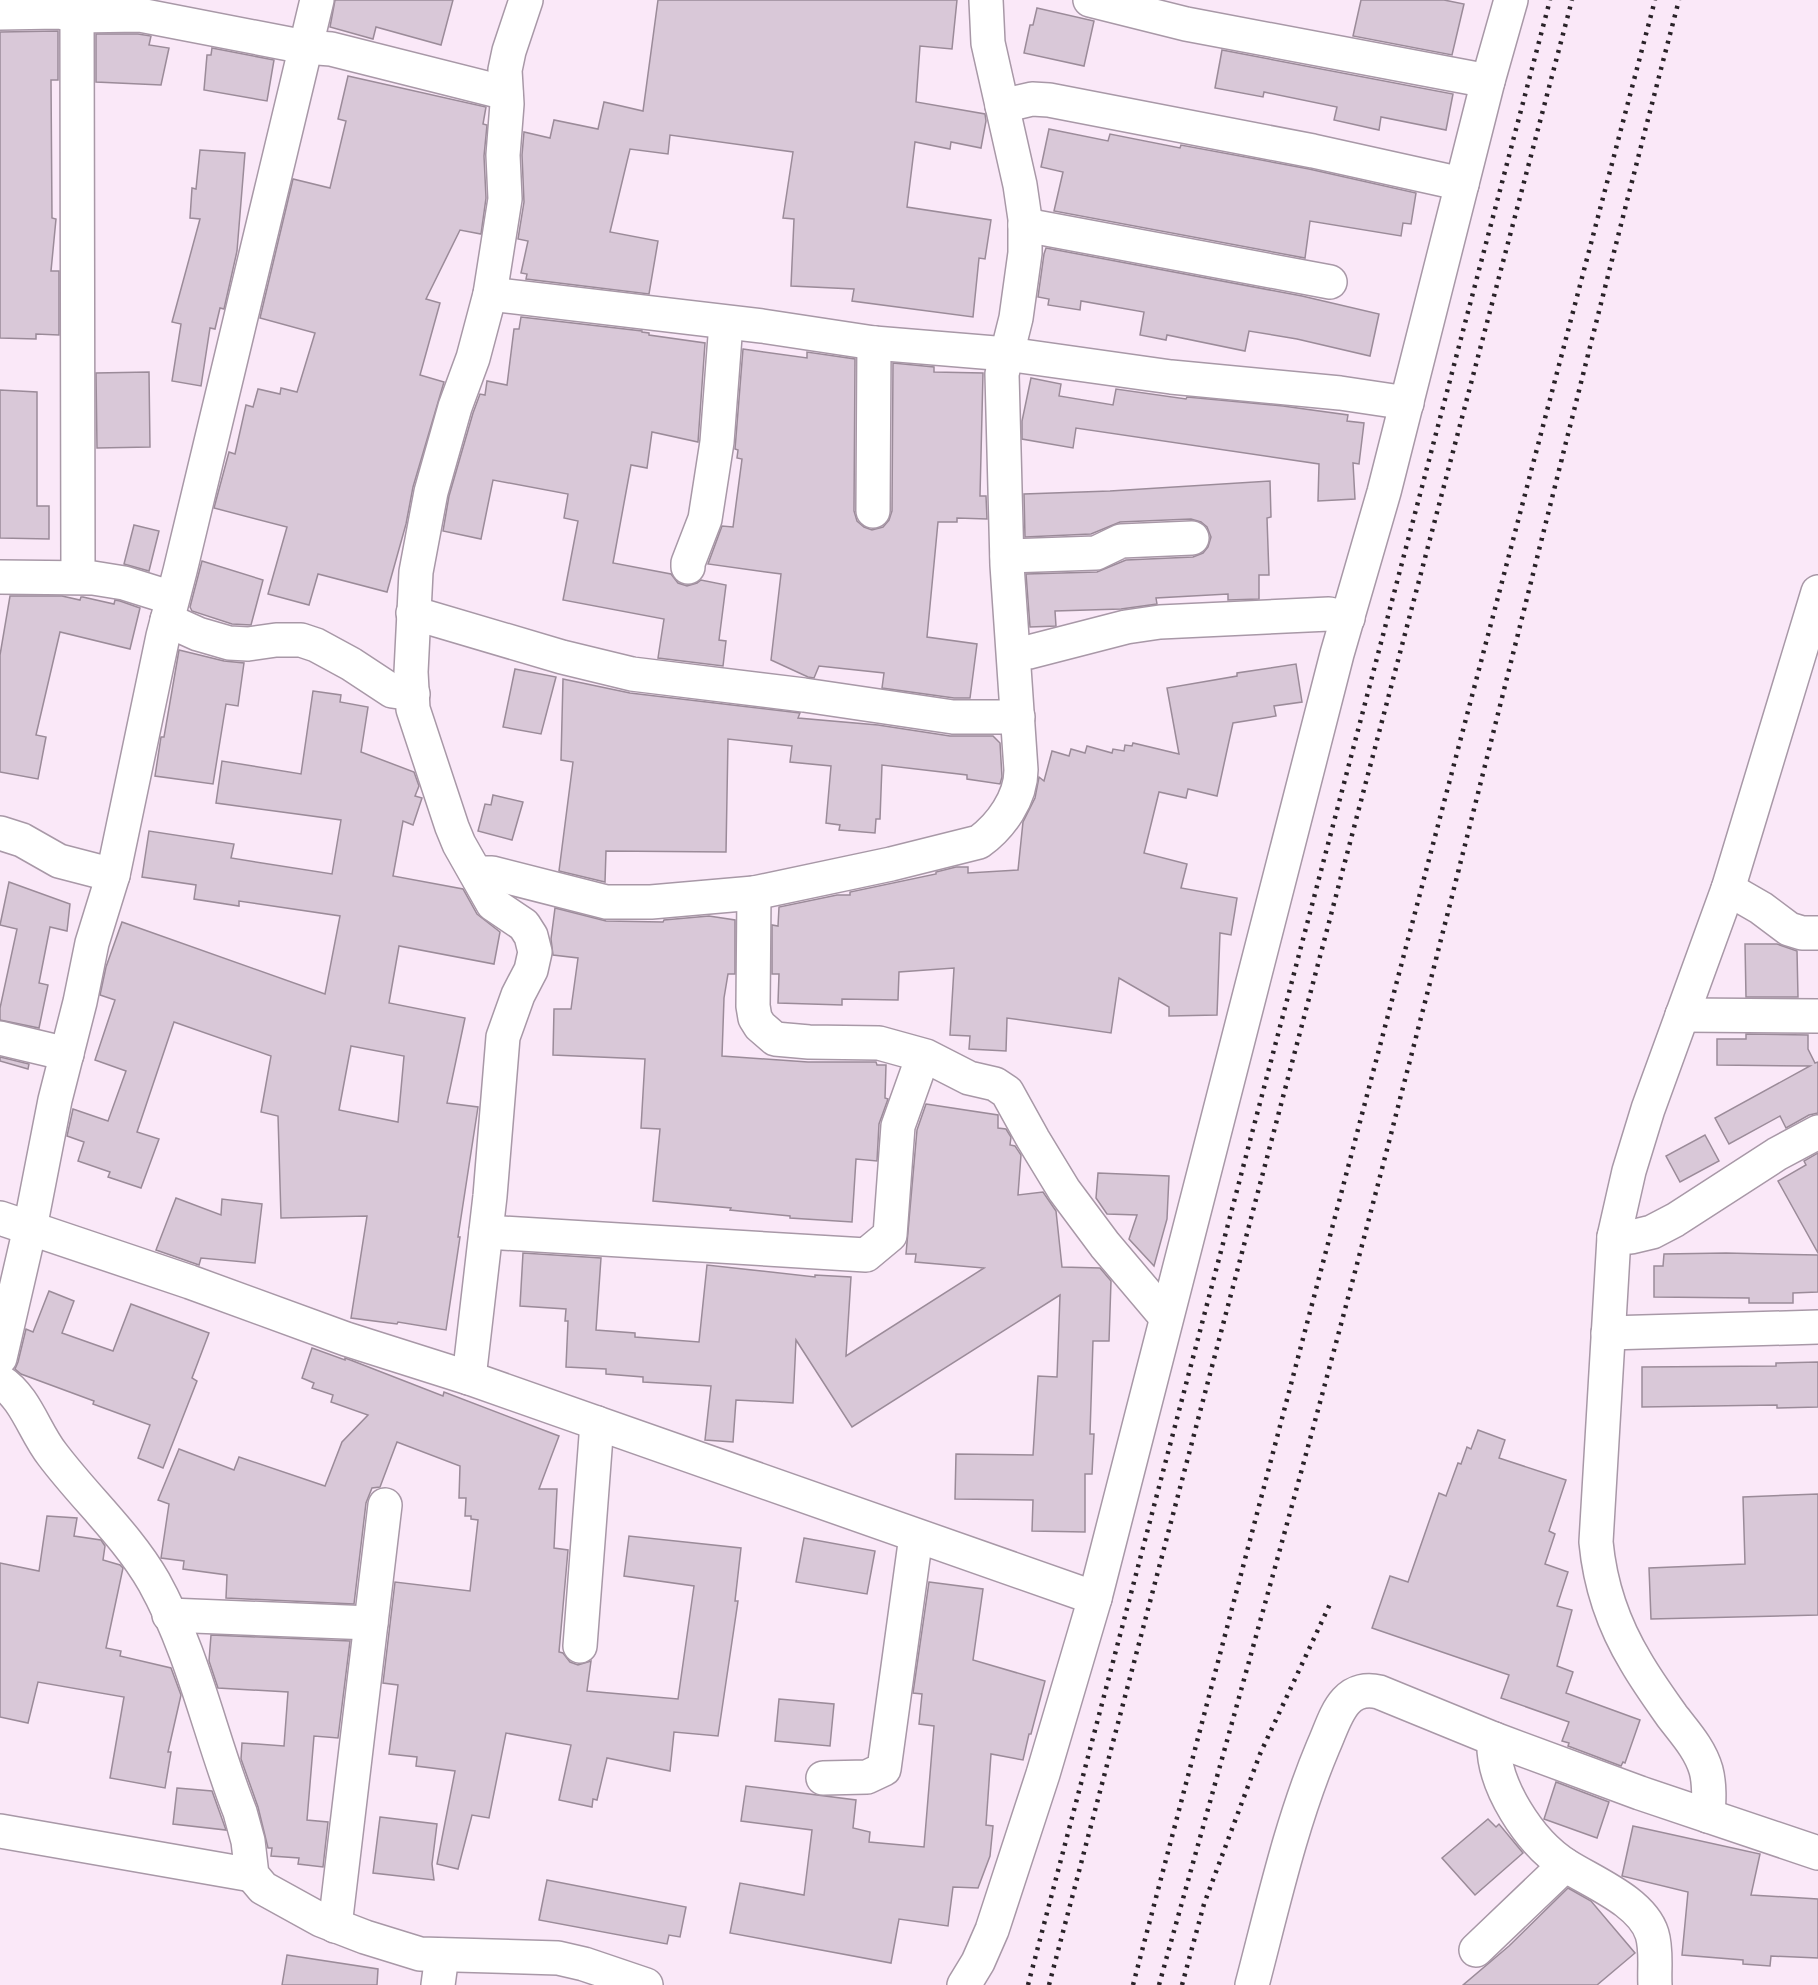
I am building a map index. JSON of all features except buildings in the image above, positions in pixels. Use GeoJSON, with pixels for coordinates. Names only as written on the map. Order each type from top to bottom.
{"type":"FeatureCollection","features":[{"type":"Feature","properties":{"kind":"street"},"geometry":{"type":"LineString","coordinates":[[0,1358],[15,1223],[46,1144],[92,943],[113,875],[169,609],[183,559],[316,0]]}},
{"type":"Feature","properties":{"kind":"street"},"geometry":{"type":"LineString","coordinates":[[469,1378],[486,1232],[503,1036],[518,995],[531,970],[535,951],[531,936],[524,926],[494,904],[456,836],[413,709],[412,613],[416,572],[431,492],[455,407],[473,358],[490,294],[505,199],[502,155],[506,93],[505,70],[526,0]]}},
{"type":"Feature","properties":{"kind":"street"},"geometry":{"type":"LineString","coordinates":[[477,873],[492,873],[606,902],[651,902],[754,893],[891,864],[978,842],[1002,821],[1022,783],[1007,556],[1002,374],[1013,338],[1025,253],[1025,225],[1020,185],[988,43],[986,0]]}},
{"type":"Feature","properties":{"kind":"street"},"geometry":{"type":"LineString","coordinates":[[1090,0],[1186,24],[1488,81]]}},
{"type":"Feature","properties":{"kind":"street"},"geometry":{"type":"LineString","coordinates":[[964,1985],[978,1962],[992,1930],[1043,1774],[1095,1598],[1166,1317],[1511,0]]}},
{"type":"Feature","properties":{"kind":"street"},"geometry":{"type":"LineString","coordinates":[[0,13],[42,6],[77,16],[140,15],[305,47],[331,49],[506,93]]}},
{"type":"Feature","properties":{"kind":"street"},"geometry":{"type":"LineString","coordinates":[[77,16],[78,578]]}},
{"type":"Feature","properties":{"kind":"street"},"geometry":{"type":"LineString","coordinates":[[1002,106],[1032,99],[1049,100],[1314,151],[1462,184]]}},
{"type":"Feature","properties":{"kind":"street"},"geometry":{"type":"LineString","coordinates":[[1025,225],[1330,282]]}},
{"type":"Feature","properties":{"kind":"street"},"geometry":{"type":"LineString","coordinates":[[490,294],[874,343],[1007,354],[1171,377],[1340,393],[1407,404]]}},
{"type":"Feature","properties":{"kind":"street"},"geometry":{"type":"LineString","coordinates":[[688,567],[705,519],[717,442],[726,323]]}},
{"type":"Feature","properties":{"kind":"street"},"geometry":{"type":"LineString","coordinates":[[873,511],[874,343]]}},
{"type":"Feature","properties":{"kind":"street"},"geometry":{"type":"LineString","coordinates":[[1007,556],[1096,553],[1121,541],[1192,538]]}},
{"type":"Feature","properties":{"kind":"street"},"geometry":{"type":"LineString","coordinates":[[0,577],[78,578],[124,583],[169,609],[198,634],[229,643],[301,640],[351,664],[392,691],[412,694]]}},
{"type":"Feature","properties":{"kind":"street"},"geometry":{"type":"LineString","coordinates":[[1708,1816],[1710,1796],[1706,1770],[1694,1744],[1636,1663],[1616,1623],[1599,1572],[1596,1542],[1614,1237],[1629,1171],[1648,1108],[1728,889],[1816,607]]}},
{"type":"Feature","properties":{"kind":"street"},"geometry":{"type":"LineString","coordinates":[[412,613],[562,657],[632,674],[804,695],[953,717],[1018,717]]}},
{"type":"Feature","properties":{"kind":"street"},"geometry":{"type":"LineString","coordinates":[[1014,654],[1126,627],[1160,622],[1329,614],[1348,618]]}},
{"type":"Feature","properties":{"kind":"street"},"geometry":{"type":"LineString","coordinates":[[0,833],[21,840],[59,861],[113,875]]}},
{"type":"Feature","properties":{"kind":"street"},"geometry":{"type":"LineString","coordinates":[[1728,889],[1761,908],[1789,929],[1802,933],[1818,933]]}},
{"type":"Feature","properties":{"kind":"street"},"geometry":{"type":"LineString","coordinates":[[754,893],[753,1006],[755,1018],[760,1026],[775,1039],[879,1043],[923,1056],[969,1078],[995,1084],[1007,1092],[1064,1190],[1105,1245],[1166,1317]]}},
{"type":"Feature","properties":{"kind":"street"},"geometry":{"type":"LineString","coordinates":[[1682,1015],[1818,1016]]}},
{"type":"Feature","properties":{"kind":"street"},"geometry":{"type":"LineString","coordinates":[[0,1038],[67,1054]]}},
{"type":"Feature","properties":{"kind":"street"},"geometry":{"type":"LineString","coordinates":[[486,1232],[866,1255],[890,1236],[898,1125],[923,1056]]}},
{"type":"Feature","properties":{"kind":"street"},"geometry":{"type":"LineString","coordinates":[[1614,1237],[1631,1237],[1652,1232],[1675,1220],[1777,1154],[1818,1132]]}},
{"type":"Feature","properties":{"kind":"street"},"geometry":{"type":"LineString","coordinates":[[15,1223],[190,1282],[346,1339],[597,1422],[1095,1598]]}},
{"type":"Feature","properties":{"kind":"street"},"geometry":{"type":"LineString","coordinates":[[1608,1333],[1818,1326]]}},
{"type":"Feature","properties":{"kind":"street"},"geometry":{"type":"LineString","coordinates":[[0,1381],[11,1388],[49,1451],[76,1486],[140,1559],[155,1585],[180,1635],[240,1812],[248,1841],[252,1875],[263,1888],[321,1920],[411,1952],[440,1970],[558,1958],[584,1964],[646,1985]]}},
{"type":"Feature","properties":{"kind":"street"},"geometry":{"type":"LineString","coordinates":[[580,1646],[597,1422]]}},
{"type":"Feature","properties":{"kind":"street"},"geometry":{"type":"LineString","coordinates":[[335,1926],[385,1505]]}},
{"type":"Feature","properties":{"kind":"street"},"geometry":{"type":"LineString","coordinates":[[823,1778],[867,1777],[884,1769],[916,1536]]}},
{"type":"Feature","properties":{"kind":"street"},"geometry":{"type":"LineString","coordinates":[[169,1615],[371,1623]]}},
{"type":"Feature","properties":{"kind":"street"},"geometry":{"type":"LineString","coordinates":[[1252,1985],[1295,1824],[1318,1758],[1337,1714],[1346,1701],[1367,1689],[1494,1739],[1818,1853]]}},
{"type":"Feature","properties":{"kind":"street"},"geometry":{"type":"LineString","coordinates":[[1494,1739],[1493,1752],[1504,1791],[1518,1814],[1540,1841],[1565,1865],[1615,1893],[1633,1907],[1645,1922],[1652,1934],[1655,1985]]}},
{"type":"Feature","properties":{"kind":"street"},"geometry":{"type":"LineString","coordinates":[[0,1831],[252,1875]]}},
{"type":"Feature","properties":{"kind":"street"},"geometry":{"type":"LineString","coordinates":[[1476,1950],[1565,1865]]}},
{"type":"Feature","properties":{"kind":"railway"},"geometry":{"type":"LineString","coordinates":[[1028,1985],[1550,0]]}},
{"type":"Feature","properties":{"kind":"railway"},"geometry":{"type":"LineString","coordinates":[[1049,1985],[1572,0]]}},
{"type":"Feature","properties":{"kind":"railway"},"geometry":{"type":"LineString","coordinates":[[1133,1985],[1655,0]]}},
{"type":"Feature","properties":{"kind":"railway"},"geometry":{"type":"LineString","coordinates":[[1159,1985],[1342,1321],[1679,0]]}},
{"type":"Feature","properties":{"kind":"railway"},"geometry":{"type":"LineString","coordinates":[[1182,1985],[1204,1904],[1260,1754],[1330,1604]]}}]}
